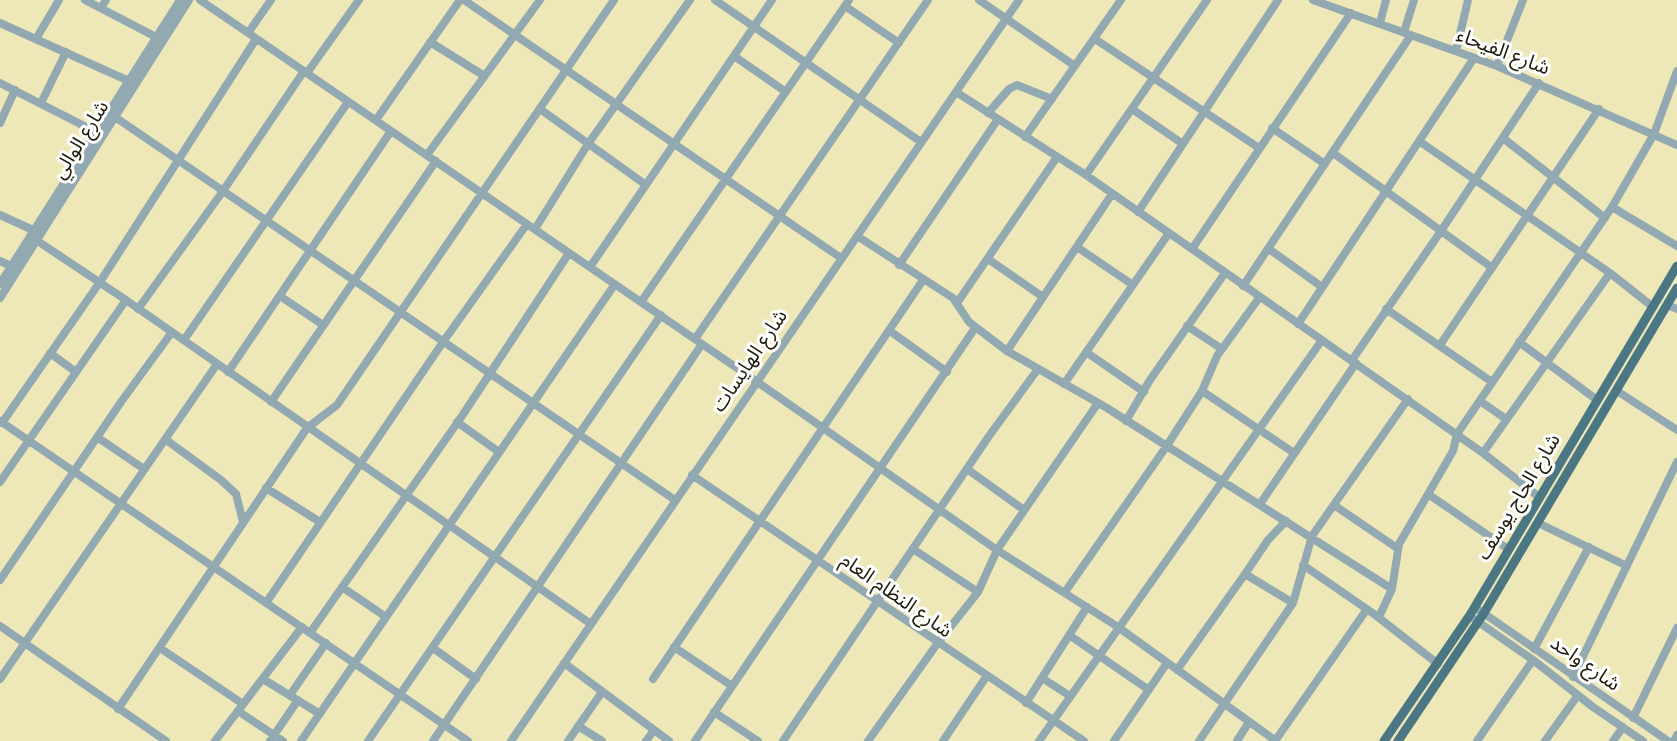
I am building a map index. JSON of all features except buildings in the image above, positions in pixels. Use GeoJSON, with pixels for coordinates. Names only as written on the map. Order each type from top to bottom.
{"type":"FeatureCollection","features":[{"type":"Feature","properties":{"kind":"main road","name":"شارع الحاج يوسف"},"geometry":{"type":"LineString","coordinates":[[1384,741],[1438,664],[1472,610],[1677,266]]}},
{"type":"Feature","properties":{"kind":"main road","name":"شارع الحاج يوسف"},"geometry":{"type":"LineString","coordinates":[[1404,739],[1484,613],[1677,288]]}},
{"type":"Feature","properties":{"kind":"street"},"geometry":{"type":"LineString","coordinates":[[36,39],[60,0]]}},
{"type":"Feature","properties":{"kind":"street"},"geometry":{"type":"LineString","coordinates":[[85,0],[156,37]]}},
{"type":"Feature","properties":{"kind":"street"},"geometry":{"type":"LineString","coordinates":[[101,8],[106,0]]}},
{"type":"Feature","properties":{"kind":"street","name":"شارع الوالي"},"geometry":{"type":"LineString","coordinates":[[0,298],[33,235],[180,0]]}},
{"type":"Feature","properties":{"kind":"street","name":"شارع الوالي"},"geometry":{"type":"LineString","coordinates":[[0,284],[115,117],[189,0]]}},
{"type":"Feature","properties":{"kind":"street"},"geometry":{"type":"LineString","coordinates":[[200,0],[824,427],[996,550],[1118,627],[1276,741],[1367,609]]}},
{"type":"Feature","properties":{"kind":"street"},"geometry":{"type":"LineString","coordinates":[[248,33],[271,0]]}},
{"type":"Feature","properties":{"kind":"street"},"geometry":{"type":"LineString","coordinates":[[138,309],[305,72],[359,0]]}},
{"type":"Feature","properties":{"kind":"street"},"geometry":{"type":"LineString","coordinates":[[376,120],[460,0]]}},
{"type":"Feature","properties":{"kind":"street"},"geometry":{"type":"LineString","coordinates":[[464,0],[841,258]]}},
{"type":"Feature","properties":{"kind":"street"},"geometry":{"type":"LineString","coordinates":[[427,155],[483,75],[516,35],[540,0]]}},
{"type":"Feature","properties":{"kind":"street"},"geometry":{"type":"LineString","coordinates":[[118,709],[307,428],[337,405],[614,0]]}},
{"type":"Feature","properties":{"kind":"street"},"geometry":{"type":"LineString","coordinates":[[535,229],[588,144],[690,0]]}},
{"type":"Feature","properties":{"kind":"street"},"geometry":{"type":"LineString","coordinates":[[715,0],[921,142]]}},
{"type":"Feature","properties":{"kind":"street"},"geometry":{"type":"LineString","coordinates":[[590,267],[772,0]]}},
{"type":"Feature","properties":{"kind":"street"},"geometry":{"type":"LineString","coordinates":[[433,741],[622,463],[780,216],[928,0]]}},
{"type":"Feature","properties":{"kind":"street"},"geometry":{"type":"LineString","coordinates":[[979,0],[1075,66]]}},
{"type":"Feature","properties":{"kind":"street","name":"شارع الهايسات"},"geometry":{"type":"LineString","coordinates":[[511,741],[1019,0]]}},
{"type":"Feature","properties":{"kind":"street"},"geometry":{"type":"LineString","coordinates":[[1025,137],[1121,0]]}},
{"type":"Feature","properties":{"kind":"street"},"geometry":{"type":"LineString","coordinates":[[1086,175],[1206,0]]}},
{"type":"Feature","properties":{"kind":"street"},"geometry":{"type":"LineString","coordinates":[[1138,212],[1278,0]]}},
{"type":"Feature","properties":{"kind":"street","name":"شارع الفيحاء"},"geometry":{"type":"LineString","coordinates":[[1313,0],[1332,3],[1351,13],[1497,66],[1677,145]]}},
{"type":"Feature","properties":{"kind":"street"},"geometry":{"type":"LineString","coordinates":[[1380,23],[1386,0]]}},
{"type":"Feature","properties":{"kind":"street"},"geometry":{"type":"LineString","coordinates":[[1243,286],[1333,153],[1408,33],[1414,0]]}},
{"type":"Feature","properties":{"kind":"street"},"geometry":{"type":"LineString","coordinates":[[1456,51],[1468,0]]}},
{"type":"Feature","properties":{"kind":"street"},"geometry":{"type":"LineString","coordinates":[[1497,66],[1523,0]]}},
{"type":"Feature","properties":{"kind":"street"},"geometry":{"type":"LineString","coordinates":[[641,302],[847,3],[898,44]]}},
{"type":"Feature","properties":{"kind":"street"},"geometry":{"type":"LineString","coordinates":[[1192,249],[1351,13]]}},
{"type":"Feature","properties":{"kind":"street"},"geometry":{"type":"LineString","coordinates":[[0,22],[129,81]]}},
{"type":"Feature","properties":{"kind":"street"},"geometry":{"type":"LineString","coordinates":[[256,39],[100,282],[1,422],[468,741]]}},
{"type":"Feature","properties":{"kind":"street"},"geometry":{"type":"LineString","coordinates":[[1095,39],[1259,148]]}},
{"type":"Feature","properties":{"kind":"street"},"geometry":{"type":"LineString","coordinates":[[430,42],[483,75]]}},
{"type":"Feature","properties":{"kind":"street"},"geometry":{"type":"LineString","coordinates":[[41,103],[66,52]]}},
{"type":"Feature","properties":{"kind":"street"},"geometry":{"type":"LineString","coordinates":[[734,56],[786,92]]}},
{"type":"Feature","properties":{"kind":"street"},"geometry":{"type":"LineString","coordinates":[[1298,324],[1474,58]]}},
{"type":"Feature","properties":{"kind":"street"},"geometry":{"type":"LineString","coordinates":[[1379,617],[1392,589],[1397,548],[1453,451],[1457,434],[1612,207],[1654,134],[1677,71]]}},
{"type":"Feature","properties":{"kind":"street"},"geometry":{"type":"LineString","coordinates":[[0,83],[96,132]]}},
{"type":"Feature","properties":{"kind":"street"},"geometry":{"type":"LineString","coordinates":[[1260,504],[1386,309],[1442,231],[1539,84]]}},
{"type":"Feature","properties":{"kind":"street"},"geometry":{"type":"LineString","coordinates":[[988,113],[1009,89],[1017,85],[1052,99]]}},
{"type":"Feature","properties":{"kind":"street"},"geometry":{"type":"LineString","coordinates":[[0,123],[15,90]]}},
{"type":"Feature","properties":{"kind":"street"},"geometry":{"type":"LineString","coordinates":[[956,92],[1086,175],[1259,298],[1354,361],[1483,453],[1539,497]]}},
{"type":"Feature","properties":{"kind":"street"},"geometry":{"type":"LineString","coordinates":[[184,340],[348,102]]}},
{"type":"Feature","properties":{"kind":"street"},"geometry":{"type":"LineString","coordinates":[[540,108],[646,185]]}},
{"type":"Feature","properties":{"kind":"street"},"geometry":{"type":"LineString","coordinates":[[1132,109],[1183,144]]}},
{"type":"Feature","properties":{"kind":"street"},"geometry":{"type":"LineString","coordinates":[[1440,345],[1599,109]]}},
{"type":"Feature","properties":{"kind":"street"},"geometry":{"type":"LineString","coordinates":[[115,117],[675,500]]}},
{"type":"Feature","properties":{"kind":"street"},"geometry":{"type":"LineString","coordinates":[[899,265],[998,119]]}},
{"type":"Feature","properties":{"kind":"street"},"geometry":{"type":"LineString","coordinates":[[1272,128],[1325,164]]}},
{"type":"Feature","properties":{"kind":"street"},"geometry":{"type":"LineString","coordinates":[[228,372],[391,131]]}},
{"type":"Feature","properties":{"kind":"street"},"geometry":{"type":"LineString","coordinates":[[1503,138],[1605,218]]}},
{"type":"Feature","properties":{"kind":"street"},"geometry":{"type":"LineString","coordinates":[[1419,141],[1611,273],[1653,307]]}},
{"type":"Feature","properties":{"kind":"street"},"geometry":{"type":"LineString","coordinates":[[1333,153],[1491,267]]}},
{"type":"Feature","properties":{"kind":"street"},"geometry":{"type":"LineString","coordinates":[[957,303],[1057,157]]}},
{"type":"Feature","properties":{"kind":"street"},"geometry":{"type":"LineString","coordinates":[[271,402],[436,161]]}},
{"type":"Feature","properties":{"kind":"street"},"geometry":{"type":"LineString","coordinates":[[1007,351],[1112,194]]}},
{"type":"Feature","properties":{"kind":"street"},"geometry":{"type":"LineString","coordinates":[[1612,207],[1677,246]]}},
{"type":"Feature","properties":{"kind":"street"},"geometry":{"type":"LineString","coordinates":[[0,215],[33,235],[591,624]]}},
{"type":"Feature","properties":{"kind":"street"},"geometry":{"type":"LineString","coordinates":[[266,603],[443,342],[527,224]]}},
{"type":"Feature","properties":{"kind":"street"},"geometry":{"type":"LineString","coordinates":[[1064,384],[1169,233]]}},
{"type":"Feature","properties":{"kind":"street"},"geometry":{"type":"LineString","coordinates":[[856,236],[957,303],[975,328],[1007,351],[1098,403],[1312,536],[1392,589]]}},
{"type":"Feature","properties":{"kind":"street"},"geometry":{"type":"LineString","coordinates":[[1077,247],[1133,285]]}},
{"type":"Feature","properties":{"kind":"street"},"geometry":{"type":"LineString","coordinates":[[1269,249],[1322,287]]}},
{"type":"Feature","properties":{"kind":"street"},"geometry":{"type":"LineString","coordinates":[[310,633],[457,422],[569,253]]}},
{"type":"Feature","properties":{"kind":"street"},"geometry":{"type":"LineString","coordinates":[[988,260],[1043,297]]}},
{"type":"Feature","properties":{"kind":"street"},"geometry":{"type":"LineString","coordinates":[[0,261],[11,266]]}},
{"type":"Feature","properties":{"kind":"street"},"geometry":{"type":"LineString","coordinates":[[1126,421],[1187,326],[1225,273]]}},
{"type":"Feature","properties":{"kind":"street"},"geometry":{"type":"LineString","coordinates":[[1483,453],[1611,273]]}},
{"type":"Feature","properties":{"kind":"street"},"geometry":{"type":"LineString","coordinates":[[653,679],[758,521],[924,280]]}},
{"type":"Feature","properties":{"kind":"street"},"geometry":{"type":"LineString","coordinates":[[301,741],[615,284]]}},
{"type":"Feature","properties":{"kind":"street"},"geometry":{"type":"LineString","coordinates":[[280,296],[323,325]]}},
{"type":"Feature","properties":{"kind":"street"},"geometry":{"type":"LineString","coordinates":[[1065,592],[1166,447],[1202,391],[1222,350],[1259,298]]}},
{"type":"Feature","properties":{"kind":"street"},"geometry":{"type":"LineString","coordinates":[[0,482],[126,300]]}},
{"type":"Feature","properties":{"kind":"street"},"geometry":{"type":"LineString","coordinates":[[1667,305],[1677,309]]}},
{"type":"Feature","properties":{"kind":"street"},"geometry":{"type":"LineString","coordinates":[[1386,309],[1492,382]]}},
{"type":"Feature","properties":{"kind":"street"},"geometry":{"type":"LineString","coordinates":[[368,741],[661,315]]}},
{"type":"Feature","properties":{"kind":"street"},"geometry":{"type":"LineString","coordinates":[[1187,326],[1222,350]]}},
{"type":"Feature","properties":{"kind":"street"},"geometry":{"type":"LineString","coordinates":[[695,741],[975,328]]}},
{"type":"Feature","properties":{"kind":"street"},"geometry":{"type":"LineString","coordinates":[[890,331],[946,372]]}},
{"type":"Feature","properties":{"kind":"street"},"geometry":{"type":"LineString","coordinates":[[0,580],[172,332]]}},
{"type":"Feature","properties":{"kind":"street"},"geometry":{"type":"LineString","coordinates":[[1039,741],[1322,340]]}},
{"type":"Feature","properties":{"kind":"street"},"geometry":{"type":"LineString","coordinates":[[1520,342],[1597,400]]}},
{"type":"Feature","properties":{"kind":"street"},"geometry":{"type":"LineString","coordinates":[[1086,352],[1144,392]]}},
{"type":"Feature","properties":{"kind":"street"},"geometry":{"type":"LineString","coordinates":[[50,353],[76,372]]}},
{"type":"Feature","properties":{"kind":"street"},"geometry":{"type":"LineString","coordinates":[[0,679],[217,364]]}},
{"type":"Feature","properties":{"kind":"street"},"geometry":{"type":"LineString","coordinates":[[783,741],[967,469],[1038,369]]}},
{"type":"Feature","properties":{"kind":"street"},"geometry":{"type":"LineString","coordinates":[[1202,391],[1294,453]]}},
{"type":"Feature","properties":{"kind":"street"},"geometry":{"type":"LineString","coordinates":[[1617,391],[1677,430]]}},
{"type":"Feature","properties":{"kind":"street"},"geometry":{"type":"LineString","coordinates":[[1200,741],[1293,603],[1312,536],[1408,399]]}},
{"type":"Feature","properties":{"kind":"street"},"geometry":{"type":"LineString","coordinates":[[1480,401],[1506,419]]}},
{"type":"Feature","properties":{"kind":"street"},"geometry":{"type":"LineString","coordinates":[[868,741],[937,644],[978,592],[996,550],[1098,403]]}},
{"type":"Feature","properties":{"kind":"street"},"geometry":{"type":"LineString","coordinates":[[457,422],[500,452]]}},
{"type":"Feature","properties":{"kind":"street"},"geometry":{"type":"LineString","coordinates":[[97,437],[144,469]]}},
{"type":"Feature","properties":{"kind":"street"},"geometry":{"type":"LineString","coordinates":[[165,440],[221,480],[236,494],[243,522]]}},
{"type":"Feature","properties":{"kind":"street"},"geometry":{"type":"LineString","coordinates":[[1573,677],[1677,462]]}},
{"type":"Feature","properties":{"kind":"street"},"geometry":{"type":"LineString","coordinates":[[967,469],[1024,510]]}},
{"type":"Feature","properties":{"kind":"street","name":"شارع النظام العام"},"geometry":{"type":"LineString","coordinates":[[692,475],[937,644],[1083,741]]}},
{"type":"Feature","properties":{"kind":"street"},"geometry":{"type":"LineString","coordinates":[[266,488],[320,522]]}},
{"type":"Feature","properties":{"kind":"street"},"geometry":{"type":"LineString","coordinates":[[1428,494],[1508,549]]}},
{"type":"Feature","properties":{"kind":"street"},"geometry":{"type":"LineString","coordinates":[[1334,506],[1397,548]]}},
{"type":"Feature","properties":{"kind":"street"},"geometry":{"type":"LineString","coordinates":[[1177,669],[1268,540],[1286,521]]}},
{"type":"Feature","properties":{"kind":"street"},"geometry":{"type":"LineString","coordinates":[[1538,523],[1627,566]]}},
{"type":"Feature","properties":{"kind":"street"},"geometry":{"type":"LineString","coordinates":[[1534,649],[1589,547]]}},
{"type":"Feature","properties":{"kind":"street"},"geometry":{"type":"LineString","coordinates":[[913,549],[978,592]]}},
{"type":"Feature","properties":{"kind":"street"},"geometry":{"type":"LineString","coordinates":[[1303,565],[1379,617],[1438,664]]}},
{"type":"Feature","properties":{"kind":"street"},"geometry":{"type":"LineString","coordinates":[[1245,574],[1293,603]]}},
{"type":"Feature","properties":{"kind":"street"},"geometry":{"type":"LineString","coordinates":[[342,587],[386,617]]}},
{"type":"Feature","properties":{"kind":"street"},"geometry":{"type":"LineString","coordinates":[[1026,703],[1087,607]]}},
{"type":"Feature","properties":{"kind":"street","name":"شارع واحد"},"geometry":{"type":"LineString","coordinates":[[1472,610],[1484,613],[1668,741]]}},
{"type":"Feature","properties":{"kind":"street","name":"شارع واحد"},"geometry":{"type":"LineString","coordinates":[[1472,610],[1478,622],[1643,741]]}},
{"type":"Feature","properties":{"kind":"street"},"geometry":{"type":"LineString","coordinates":[[0,626],[165,741]]}},
{"type":"Feature","properties":{"kind":"street"},"geometry":{"type":"LineString","coordinates":[[215,741],[302,627]]}},
{"type":"Feature","properties":{"kind":"street"},"geometry":{"type":"LineString","coordinates":[[1633,718],[1674,643],[1677,628]]}},
{"type":"Feature","properties":{"kind":"street"},"geometry":{"type":"LineString","coordinates":[[1069,635],[1149,690]]}},
{"type":"Feature","properties":{"kind":"street"},"geometry":{"type":"LineString","coordinates":[[290,695],[326,643]]}},
{"type":"Feature","properties":{"kind":"street"},"geometry":{"type":"LineString","coordinates":[[675,647],[732,686]]}},
{"type":"Feature","properties":{"kind":"street"},"geometry":{"type":"LineString","coordinates":[[160,648],[241,708],[272,738],[283,741]]}},
{"type":"Feature","properties":{"kind":"street"},"geometry":{"type":"LineString","coordinates":[[433,648],[476,679]]}},
{"type":"Feature","properties":{"kind":"street"},"geometry":{"type":"LineString","coordinates":[[1477,741],[1533,660]]}},
{"type":"Feature","properties":{"kind":"street"},"geometry":{"type":"LineString","coordinates":[[564,663],[669,741]]}},
{"type":"Feature","properties":{"kind":"street"},"geometry":{"type":"LineString","coordinates":[[1114,741],[1167,663]]}},
{"type":"Feature","properties":{"kind":"street"},"geometry":{"type":"LineString","coordinates":[[943,741],[987,677]]}},
{"type":"Feature","properties":{"kind":"street"},"geometry":{"type":"LineString","coordinates":[[1042,678],[1070,696]]}},
{"type":"Feature","properties":{"kind":"street"},"geometry":{"type":"LineString","coordinates":[[263,679],[320,714]]}},
{"type":"Feature","properties":{"kind":"street"},"geometry":{"type":"LineString","coordinates":[[568,741],[602,692]]}},
{"type":"Feature","properties":{"kind":"street"},"geometry":{"type":"LineString","coordinates":[[1545,741],[1578,695]]}},
{"type":"Feature","properties":{"kind":"street"},"geometry":{"type":"LineString","coordinates":[[272,738],[298,700]]}},
{"type":"Feature","properties":{"kind":"street"},"geometry":{"type":"LineString","coordinates":[[714,712],[758,741]]}},
{"type":"Feature","properties":{"kind":"street"},"geometry":{"type":"LineString","coordinates":[[1237,741],[1250,722]]}},
{"type":"Feature","properties":{"kind":"street"},"geometry":{"type":"LineString","coordinates":[[578,726],[602,741]]}},
{"type":"Feature","properties":{"kind":"street"},"geometry":{"type":"LineString","coordinates":[[1613,741],[1623,727]]}},
{"type":"Feature","properties":{"kind":"street"},"geometry":{"type":"LineString","coordinates":[[646,741],[654,730]]}},
{"type":"Feature","properties":{"kind":"street"},"geometry":{"type":"LineString","coordinates":[[1674,741],[1677,735]]}}]}
